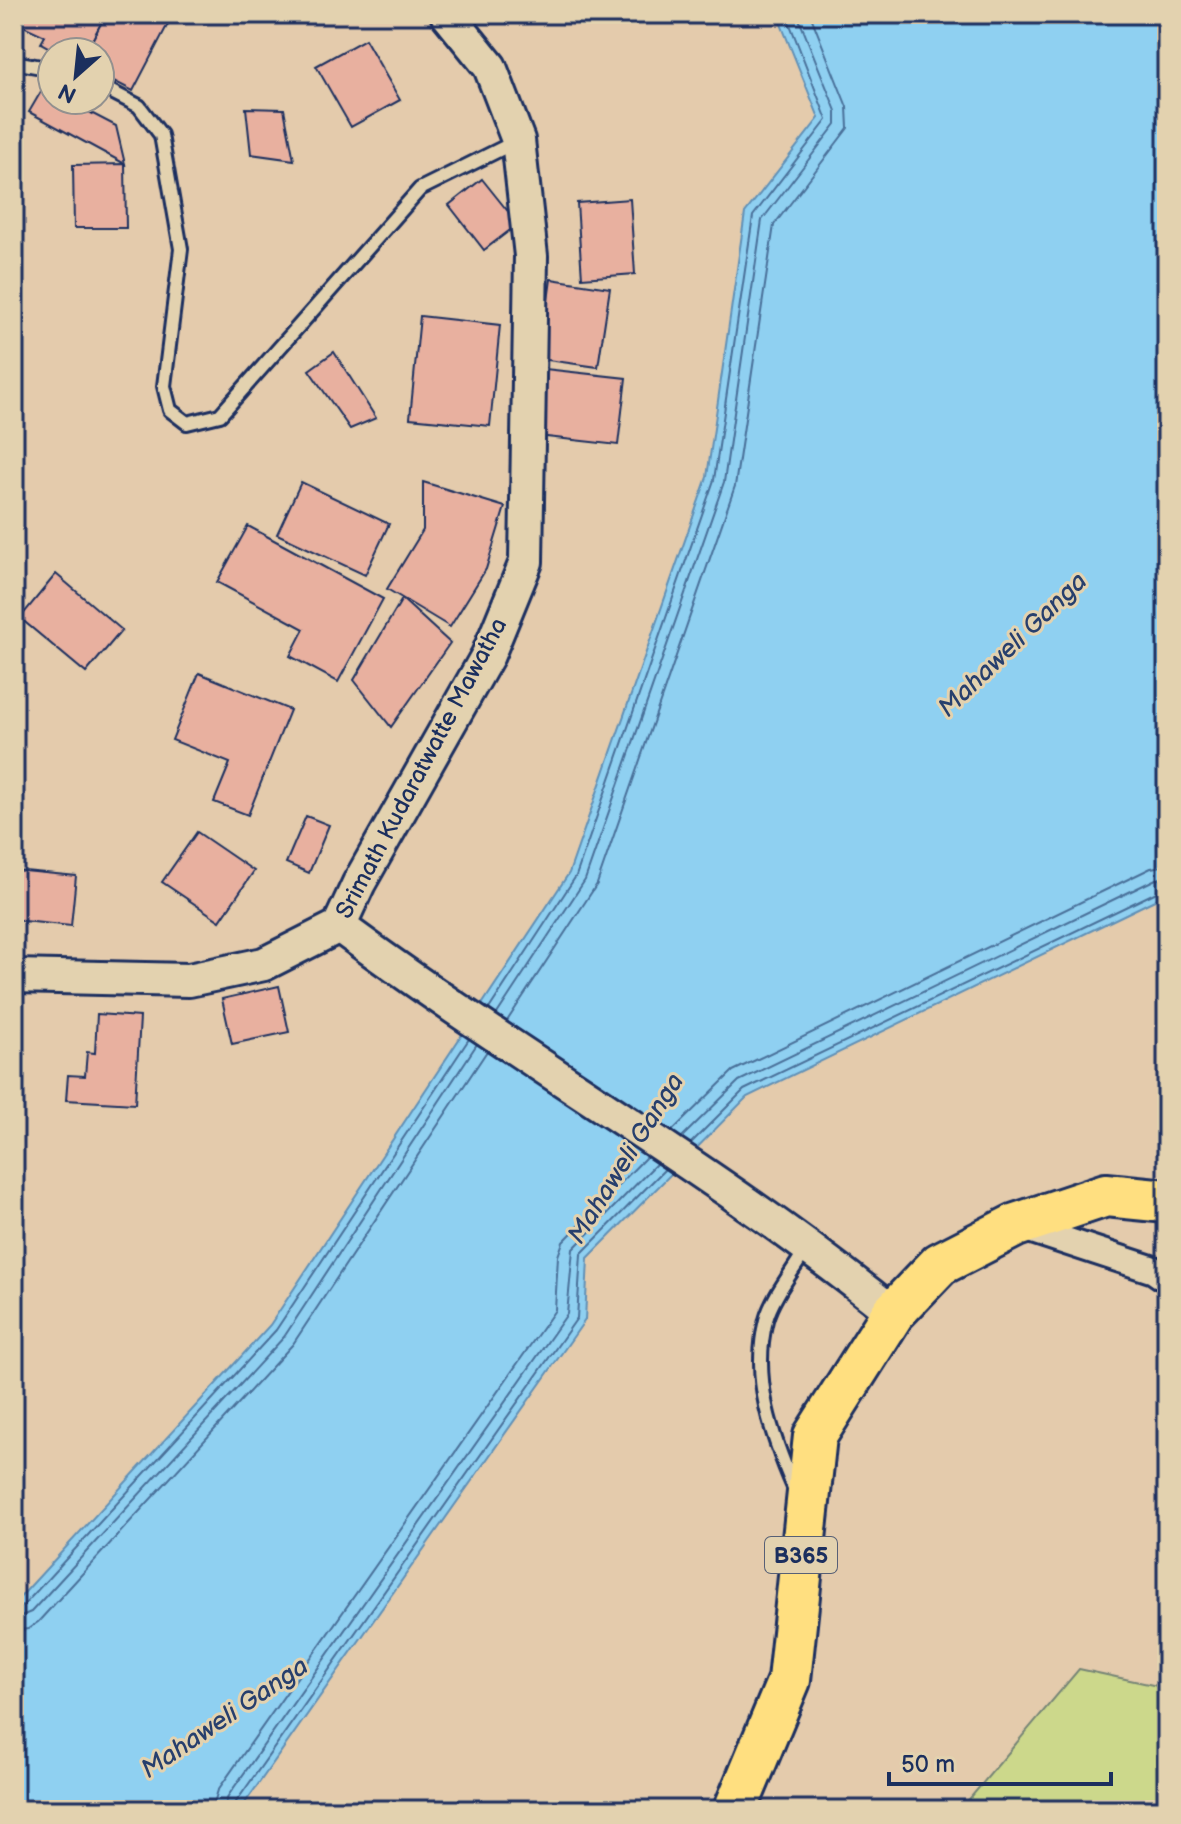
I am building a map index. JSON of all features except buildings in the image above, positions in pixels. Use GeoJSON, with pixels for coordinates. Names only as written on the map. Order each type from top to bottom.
{"type":"FeatureCollection","features":[{"type":"Feature","properties":{"kind":"main road","name":"B365"},"geometry":{"type":"LineString","coordinates":[[735,1810],[789,1680],[815,1436],[893,1313],[940,1264],[1016,1225],[1106,1195],[1167,1201]]}},
{"type":"Feature","properties":{"kind":"street","name":"Srimath Kudaratwatte Mawatha"},"geometry":{"type":"LineString","coordinates":[[14,976],[189,980],[264,964],[339,926],[359,883],[488,655],[526,562],[531,256],[518,140],[490,67],[447,14]]}},
{"type":"Feature","properties":{"kind":"street"},"geometry":{"type":"LineString","coordinates":[[339,926],[423,988],[797,1237],[893,1313]]}},
{"type":"Feature","properties":{"kind":"street"},"geometry":{"type":"LineString","coordinates":[[1016,1225],[1154,1270],[1167,1279]]}},
{"type":"Feature","properties":{"kind":"lane"},"geometry":{"type":"LineString","coordinates":[[14,62],[36,66]]}},
{"type":"Feature","properties":{"kind":"lane"},"geometry":{"type":"LineString","coordinates":[[116,94],[139,106],[161,135],[181,249],[164,386],[170,410],[187,423],[220,415],[420,189],[518,140]]}},
{"type":"Feature","properties":{"kind":"lane"},"geometry":{"type":"LineString","coordinates":[[797,1237],[766,1318],[760,1376],[774,1441],[805,1511]]}},
{"type":"Feature","properties":{"kind":"green space"},"geometry":{"type":"Polygon","coordinates":[[[1079,1669],[1167,1688],[1167,1810],[960,1810],[1079,1669]]]}},
{"type":"Feature","properties":{"kind":"water","name":"Mahaweli Ganga"},"geometry":{"type":"Polygon","coordinates":[[[777,14],[1167,14],[1167,894],[747,1097],[588,1258],[585,1320],[240,1810],[14,1810],[14,1604],[270,1325],[569,873],[707,477],[745,213],[819,118],[777,14]]]}}]}
